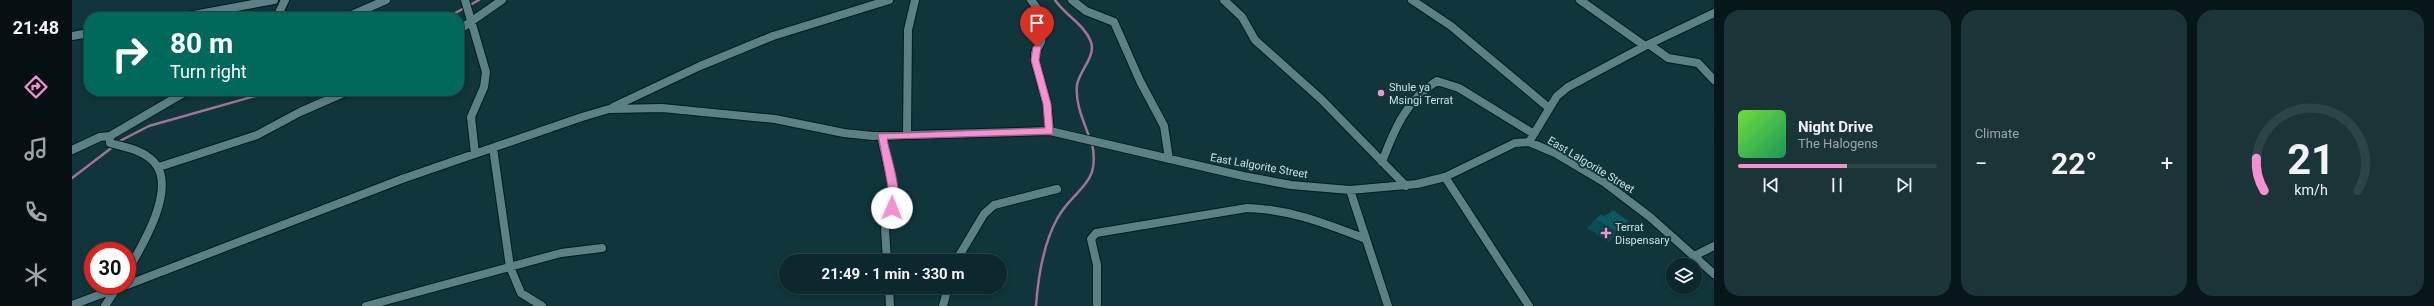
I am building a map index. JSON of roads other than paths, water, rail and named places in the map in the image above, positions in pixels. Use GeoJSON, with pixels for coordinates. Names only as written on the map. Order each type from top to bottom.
{"type":"FeatureCollection","features":[{"type":"Feature","properties":{"kind":"street"},"geometry":{"type":"LineString","coordinates":[[210,12],[274,0]]}},
{"type":"Feature","properties":{"kind":"street"},"geometry":{"type":"LineString","coordinates":[[279,12],[285,0]]}},
{"type":"Feature","properties":{"kind":"street"},"geometry":{"type":"LineString","coordinates":[[358,12],[386,0]]}},
{"type":"Feature","properties":{"kind":"street"},"geometry":{"type":"LineString","coordinates":[[465,0],[473,22],[486,72],[484,86],[471,117],[475,154]]}},
{"type":"Feature","properties":{"kind":"street"},"geometry":{"type":"LineString","coordinates":[[464,27],[502,0]]}},
{"type":"Feature","properties":{"kind":"street"},"geometry":{"type":"LineString","coordinates":[[136,282],[235,245],[375,189],[609,109],[773,36],[889,0]]}},
{"type":"Feature","properties":{"kind":"street"},"geometry":{"type":"LineString","coordinates":[[907,135],[908,30],[915,0]]}},
{"type":"Feature","properties":{"kind":"street"},"geometry":{"type":"LineString","coordinates":[[1030,0],[1039,11],[1043,31],[1041,42],[1035,52],[1035,60],[1047,104],[1050,131]]}},
{"type":"Feature","properties":{"kind":"street"},"geometry":{"type":"LineString","coordinates":[[1072,0],[1086,11],[1114,22],[1141,82],[1160,114],[1170,140],[1169,160]]}},
{"type":"Feature","properties":{"kind":"street"},"geometry":{"type":"LineString","coordinates":[[1224,0],[1242,17],[1255,40],[1321,99],[1406,186]]}},
{"type":"Feature","properties":{"kind":"street"},"geometry":{"type":"LineString","coordinates":[[1412,0],[1451,26],[1548,108]]}},
{"type":"Feature","properties":{"kind":"street"},"geometry":{"type":"LineString","coordinates":[[1580,0],[1645,47],[1671,59],[1695,62],[1714,80]]}},
{"type":"Feature","properties":{"kind":"street"},"geometry":{"type":"LineString","coordinates":[[1588,0],[1592,8]]}},
{"type":"Feature","properties":{"kind":"street"},"geometry":{"type":"LineString","coordinates":[[1529,142],[1548,108],[1557,96],[1568,87],[1714,13]]}},
{"type":"Feature","properties":{"kind":"street"},"geometry":{"type":"LineString","coordinates":[[72,36],[84,34]]}},
{"type":"Feature","properties":{"kind":"street"},"geometry":{"type":"LineString","coordinates":[[1645,47],[1661,55]]}},
{"type":"Feature","properties":{"kind":"street"},"geometry":{"type":"LineString","coordinates":[[1382,162],[1391,136],[1406,112],[1431,84],[1437,81],[1459,88],[1534,134]]}},
{"type":"Feature","properties":{"kind":"street"},"geometry":{"type":"LineString","coordinates":[[635,108],[643,93]]}},
{"type":"Feature","properties":{"kind":"street"},"geometry":{"type":"LineString","coordinates":[[72,150],[100,137],[110,136],[124,125],[150,114],[179,96]]}},
{"type":"Feature","properties":{"kind":"street"},"geometry":{"type":"LineString","coordinates":[[159,168],[258,135],[300,112],[337,96]]}},
{"type":"Feature","properties":{"kind":"street","name":"East Lalgorite Street"},"geometry":{"type":"LineString","coordinates":[[609,109],[662,108],[724,112],[775,119],[844,133],[881,136],[1050,131],[1109,144],[1169,160],[1291,185],[1350,190],[1406,186],[1445,177],[1515,143],[1529,142],[1615,189],[1657,222],[1714,274]]}},
{"type":"Feature","properties":{"kind":"street"},"geometry":{"type":"LineString","coordinates":[[110,136],[110,143],[137,150],[159,168],[161,199],[151,227],[136,255]]}},
{"type":"Feature","properties":{"kind":"street"},"geometry":{"type":"LineString","coordinates":[[881,136],[894,192],[892,208],[885,228],[887,254]]}},
{"type":"Feature","properties":{"kind":"street"},"geometry":{"type":"LineString","coordinates":[[493,148],[510,267],[522,293],[542,306]]}},
{"type":"Feature","properties":{"kind":"street"},"geometry":{"type":"LineString","coordinates":[[1445,177],[1528,306]]}},
{"type":"Feature","properties":{"kind":"street"},"geometry":{"type":"LineString","coordinates":[[960,254],[984,214],[994,205],[1057,189]]}},
{"type":"Feature","properties":{"kind":"street"},"geometry":{"type":"LineString","coordinates":[[1350,190],[1388,306]]}},
{"type":"Feature","properties":{"kind":"street"},"geometry":{"type":"LineString","coordinates":[[1097,304],[1097,265],[1091,239],[1096,233],[1225,211],[1269,207],[1289,211],[1366,238]]}},
{"type":"Feature","properties":{"kind":"street"},"geometry":{"type":"LineString","coordinates":[[1694,256],[1714,246]]}},
{"type":"Feature","properties":{"kind":"street"},"geometry":{"type":"LineString","coordinates":[[366,306],[561,253],[602,248]]}},
{"type":"Feature","properties":{"kind":"street"},"geometry":{"type":"LineString","coordinates":[[72,305],[100,294]]}},
{"type":"Feature","properties":{"kind":"street"},"geometry":{"type":"LineString","coordinates":[[106,306],[114,294]]}},
{"type":"Feature","properties":{"kind":"street"},"geometry":{"type":"LineString","coordinates":[[889,294],[890,306]]}},
{"type":"Feature","properties":{"kind":"street"},"geometry":{"type":"LineString","coordinates":[[943,306],[946,294]]}},
{"type":"Feature","properties":{"kind":"waterway"},"geometry":{"type":"LineString","coordinates":[[457,12],[479,0]]}},
{"type":"Feature","properties":{"kind":"waterway"},"geometry":{"type":"LineString","coordinates":[[1055,0],[1080,25],[1091,42],[1091,53],[1077,85],[1077,99],[1080,113],[1090,139]]}},
{"type":"Feature","properties":{"kind":"waterway"},"geometry":{"type":"LineString","coordinates":[[118,142],[149,126],[255,96]]}},
{"type":"Feature","properties":{"kind":"waterway"},"geometry":{"type":"LineString","coordinates":[[1036,306],[1038,284],[1048,239],[1064,208],[1084,186],[1089,178],[1093,169],[1094,158],[1092,143]]}},
{"type":"Feature","properties":{"kind":"waterway"},"geometry":{"type":"LineString","coordinates":[[72,178],[114,146]]}},
{"type":"Feature","properties":{"kind":"place","name":"Shule ya Msingi Terrat"},"geometry":{"type":"Point","coordinates":[1381,93]}},
{"type":"Feature","properties":{"kind":"place","name":"Terrat Dispensary"},"geometry":{"type":"Point","coordinates":[1606,233]}}]}
